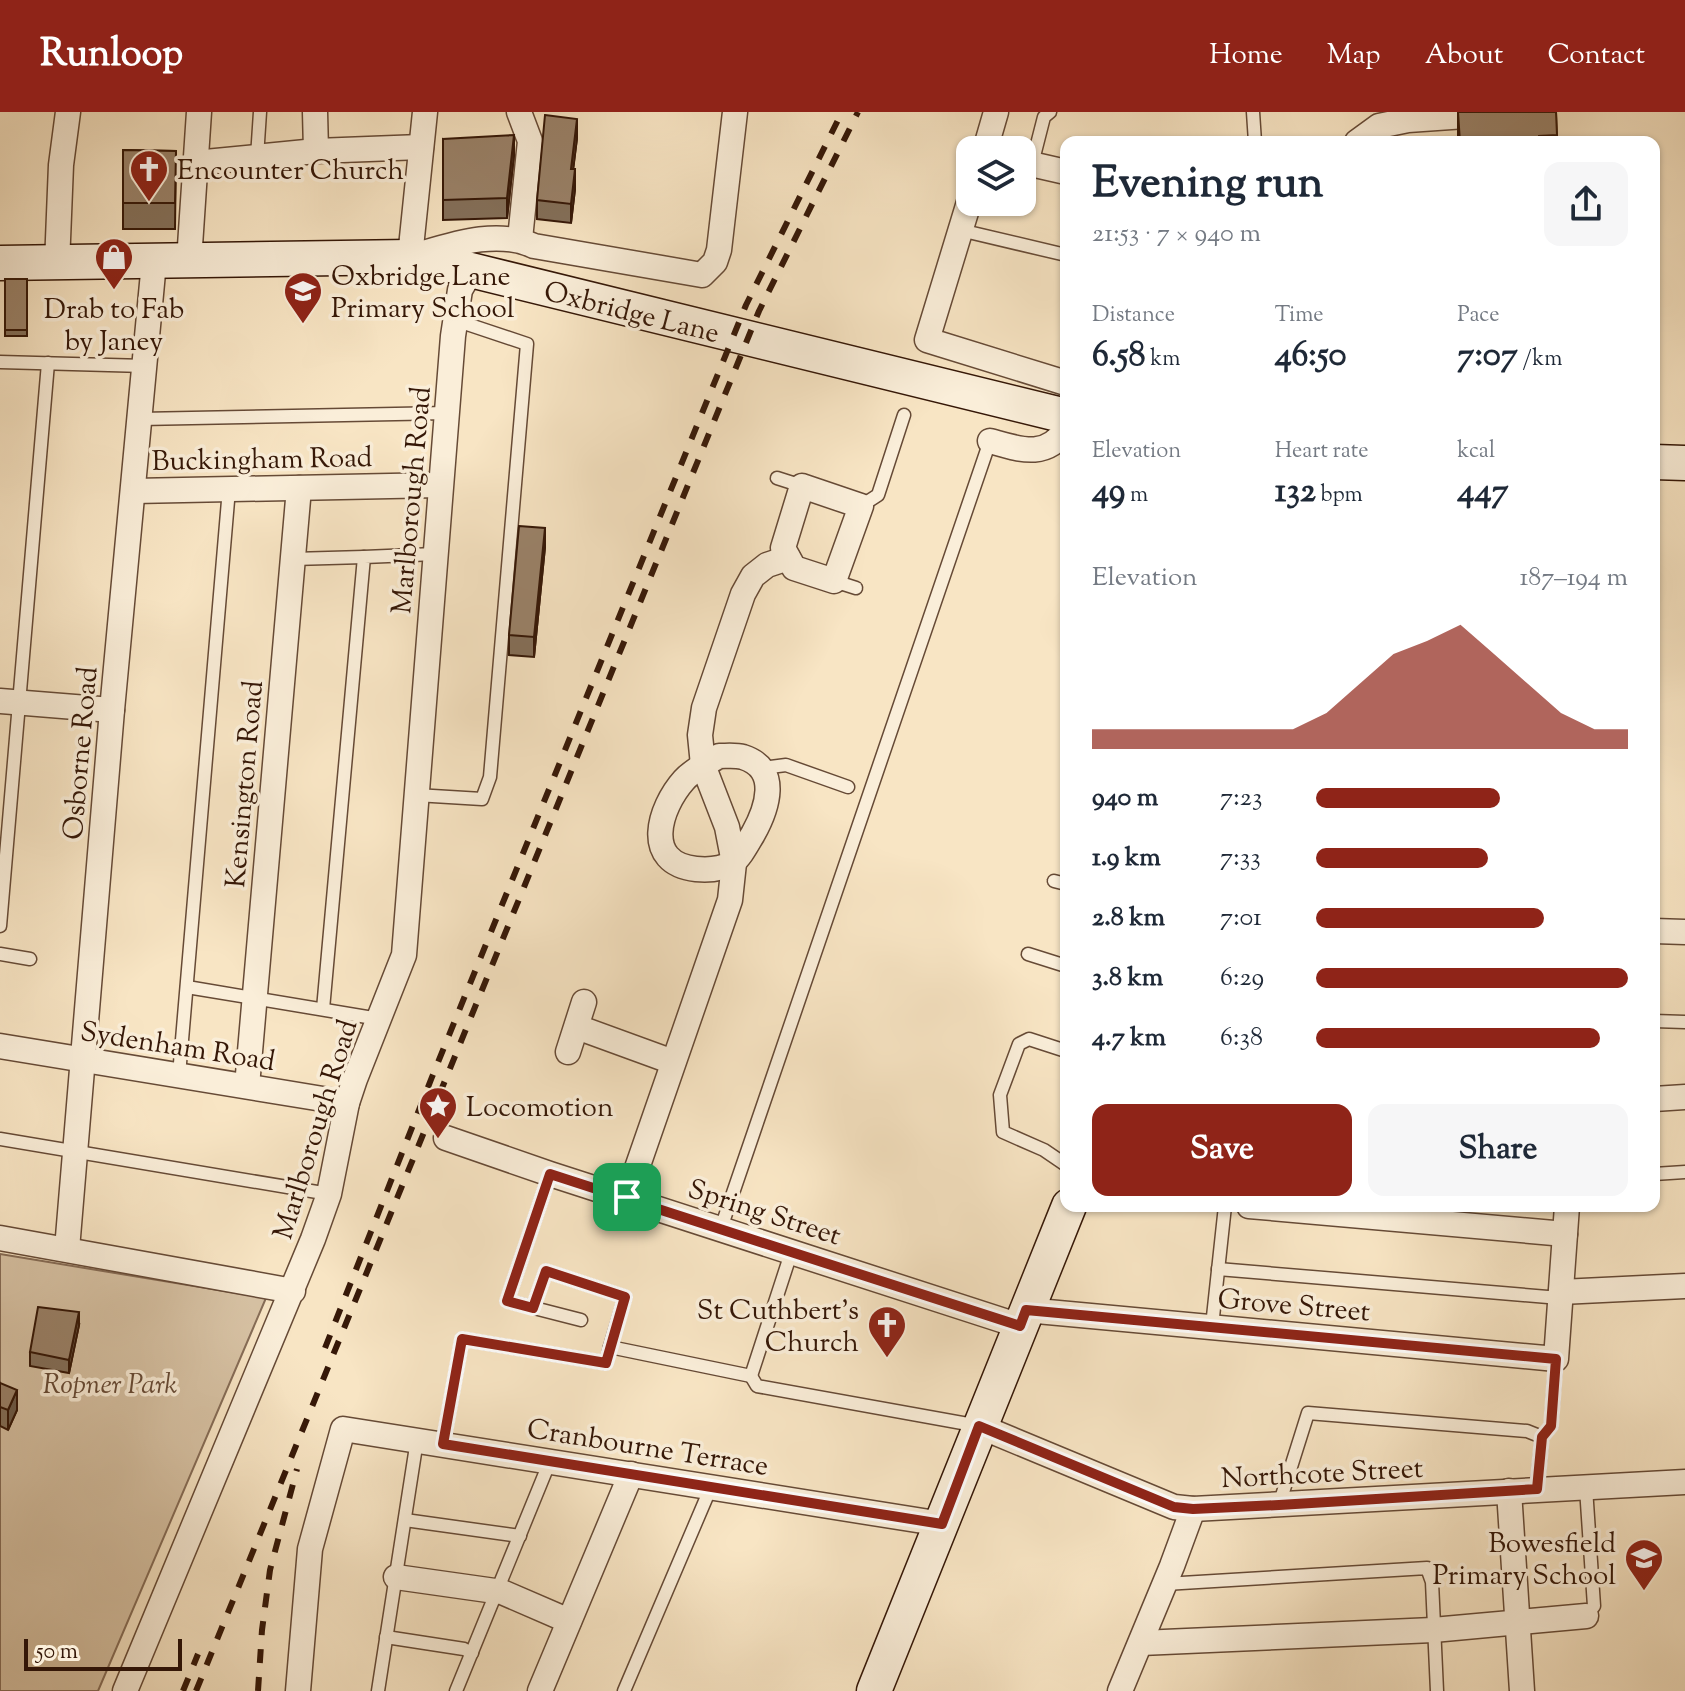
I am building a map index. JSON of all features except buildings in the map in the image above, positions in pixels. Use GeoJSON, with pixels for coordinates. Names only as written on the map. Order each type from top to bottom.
{"type":"FeatureCollection","features":[{"type":"Feature","properties":{"kind":"street"},"geometry":{"type":"LineString","coordinates":[[57,264],[61,165],[68,112]]}},
{"type":"Feature","properties":{"kind":"street"},"geometry":{"type":"LineString","coordinates":[[189,261],[199,112]]}},
{"type":"Feature","properties":{"kind":"street"},"geometry":{"type":"LineString","coordinates":[[315,112],[316,151]]}},
{"type":"Feature","properties":{"kind":"street"},"geometry":{"type":"LineString","coordinates":[[410,257],[425,112]]}},
{"type":"Feature","properties":{"kind":"street"},"geometry":{"type":"LineString","coordinates":[[519,112],[530,141],[520,239]]}},
{"type":"Feature","properties":{"kind":"street"},"geometry":{"type":"LineString","coordinates":[[470,255],[520,239],[534,246],[702,275],[715,262],[719,250],[735,112]]}},
{"type":"Feature","properties":{"kind":"street"},"geometry":{"type":"LineString","coordinates":[[989,136],[996,112]]}},
{"type":"Feature","properties":{"kind":"street"},"geometry":{"type":"LineString","coordinates":[[1363,136],[1379,119],[1408,120],[1510,112]]}},
{"type":"Feature","properties":{"kind":"street"},"geometry":{"type":"LineString","coordinates":[[195,163],[316,151],[421,147]]}},
{"type":"Feature","properties":{"kind":"street"},"geometry":{"type":"LineString","coordinates":[[965,216],[927,340],[1060,381]]}},
{"type":"Feature","properties":{"kind":"street","name":"Oxbridge Lane"},"geometry":{"type":"LineString","coordinates":[[0,263],[470,255],[1060,414]]}},
{"type":"Feature","properties":{"kind":"street","name":"Marlborough Road"},"geometry":{"type":"LineString","coordinates":[[125,1691],[293,1291],[329,1194],[347,1103],[404,955],[455,320],[470,255]]}},
{"type":"Feature","properties":{"kind":"street","name":"Osborne Road"},"geometry":{"type":"LineString","coordinates":[[67,1249],[112,710],[154,262]]}},
{"type":"Feature","properties":{"kind":"street"},"geometry":{"type":"LineString","coordinates":[[990,441],[1029,452],[1060,439]]}},
{"type":"Feature","properties":{"kind":"street"},"geometry":{"type":"LineString","coordinates":[[1660,462],[1685,463]]}},
{"type":"Feature","properties":{"kind":"street","name":"Buckingham Road"},"geometry":{"type":"LineString","coordinates":[[134,491],[440,485]]}},
{"type":"Feature","properties":{"kind":"street"},"geometry":{"type":"LineString","coordinates":[[802,486],[861,506],[845,585],[794,568],[783,548],[802,486]]}},
{"type":"Feature","properties":{"kind":"street","name":"Kensington Road"},"geometry":{"type":"LineString","coordinates":[[247,1086],[299,488]]}},
{"type":"Feature","properties":{"kind":"street"},"geometry":{"type":"LineString","coordinates":[[627,1197],[730,900],[734,863],[727,827],[703,765],[700,735],[704,708],[743,594],[753,576],[767,565],[788,558]]}},
{"type":"Feature","properties":{"kind":"street"},"geometry":{"type":"LineString","coordinates":[[10,701],[112,710]]}},
{"type":"Feature","properties":{"kind":"street"},"geometry":{"type":"LineString","coordinates":[[719,756],[744,757],[762,768],[769,784],[768,799],[760,820],[734,863],[711,870],[693,869],[669,856],[661,844],[659,832],[668,803],[686,778],[719,756]]}},
{"type":"Feature","properties":{"kind":"street"},"geometry":{"type":"LineString","coordinates":[[1660,931],[1685,932]]}},
{"type":"Feature","properties":{"kind":"street"},"geometry":{"type":"LineString","coordinates":[[568,1052],[584,1002]]}},
{"type":"Feature","properties":{"kind":"street"},"geometry":{"type":"LineString","coordinates":[[577,1027],[673,1062]]}},
{"type":"Feature","properties":{"kind":"street","name":"Sydenham Road"},"geometry":{"type":"LineString","coordinates":[[0,1046],[347,1103]]}},
{"type":"Feature","properties":{"kind":"street"},"geometry":{"type":"LineString","coordinates":[[1660,1099],[1685,1097]]}},
{"type":"Feature","properties":{"kind":"street","name":"Spring Street"},"geometry":{"type":"LineString","coordinates":[[446,1138],[721,1228],[1023,1318]]}},
{"type":"Feature","properties":{"kind":"street"},"geometry":{"type":"LineString","coordinates":[[874,1691],[1067,1212]]}},
{"type":"Feature","properties":{"kind":"street"},"geometry":{"type":"LineString","coordinates":[[1325,1212],[1565,1234]]}},
{"type":"Feature","properties":{"kind":"street"},"geometry":{"type":"LineString","coordinates":[[1556,1359],[1567,1212]]}},
{"type":"Feature","properties":{"kind":"street"},"geometry":{"type":"LineString","coordinates":[[0,1238],[293,1291]]}},
{"type":"Feature","properties":{"kind":"street"},"geometry":{"type":"LineString","coordinates":[[1560,1295],[1685,1286]]}},
{"type":"Feature","properties":{"kind":"street","name":"Grove Street"},"geometry":{"type":"LineString","coordinates":[[1023,1318],[1212,1326],[1556,1359]]}},
{"type":"Feature","properties":{"kind":"street","name":"Northcote Street"},"geometry":{"type":"LineString","coordinates":[[979,1426],[1174,1507],[1193,1509],[1685,1482]]}},
{"type":"Feature","properties":{"kind":"street","name":"Cranbourne Terrace"},"geometry":{"type":"LineString","coordinates":[[298,1691],[310,1549],[343,1429],[942,1524]]}},
{"type":"Feature","properties":{"kind":"street"},"geometry":{"type":"LineString","coordinates":[[540,1691],[631,1474]]}},
{"type":"Feature","properties":{"kind":"street"},"geometry":{"type":"LineString","coordinates":[[1509,1491],[1522,1691]]}},
{"type":"Feature","properties":{"kind":"street"},"geometry":{"type":"LineString","coordinates":[[1120,1691],[1193,1509]]}},
{"type":"Feature","properties":{"kind":"street"},"geometry":{"type":"LineString","coordinates":[[396,1577],[497,1592],[569,1621]]}},
{"type":"Feature","properties":{"kind":"street"},"geometry":{"type":"LineString","coordinates":[[1141,1643],[1433,1630],[1586,1616]]}},
{"type":"Feature","properties":{"kind":"lane"},"geometry":{"type":"LineString","coordinates":[[257,157],[260,112]]}},
{"type":"Feature","properties":{"kind":"lane"},"geometry":{"type":"LineString","coordinates":[[1044,167],[1044,117],[1050,112]]}},
{"type":"Feature","properties":{"kind":"lane"},"geometry":{"type":"LineString","coordinates":[[1253,112],[1255,136]]}},
{"type":"Feature","properties":{"kind":"lane"},"geometry":{"type":"LineString","coordinates":[[960,230],[1060,254]]}},
{"type":"Feature","properties":{"kind":"lane"},"geometry":{"type":"LineString","coordinates":[[416,795],[482,799],[490,777],[516,529],[527,344],[455,320]]}},
{"type":"Feature","properties":{"kind":"lane"},"geometry":{"type":"LineString","coordinates":[[0,362],[145,366]]}},
{"type":"Feature","properties":{"kind":"lane"},"geometry":{"type":"LineString","coordinates":[[0,926],[10,701],[48,363]]}},
{"type":"Feature","properties":{"kind":"lane"},"geometry":{"type":"LineString","coordinates":[[140,419],[447,413]]}},
{"type":"Feature","properties":{"kind":"lane"},"geometry":{"type":"LineString","coordinates":[[861,506],[878,495],[904,415]]}},
{"type":"Feature","properties":{"kind":"lane"},"geometry":{"type":"LineString","coordinates":[[721,1228],[990,441]]}},
{"type":"Feature","properties":{"kind":"lane"},"geometry":{"type":"LineString","coordinates":[[777,478],[802,486]]}},
{"type":"Feature","properties":{"kind":"lane"},"geometry":{"type":"LineString","coordinates":[[179,1075],[229,489]]}},
{"type":"Feature","properties":{"kind":"lane"},"geometry":{"type":"LineString","coordinates":[[293,559],[435,554]]}},
{"type":"Feature","properties":{"kind":"lane"},"geometry":{"type":"LineString","coordinates":[[323,1009],[364,557]]}},
{"type":"Feature","properties":{"kind":"lane"},"geometry":{"type":"LineString","coordinates":[[762,768],[786,765],[848,787]]}},
{"type":"Feature","properties":{"kind":"lane"},"geometry":{"type":"LineString","coordinates":[[0,954],[30,959]]}},
{"type":"Feature","properties":{"kind":"lane"},"geometry":{"type":"LineString","coordinates":[[1028,954],[1060,964]]}},
{"type":"Feature","properties":{"kind":"lane"},"geometry":{"type":"LineString","coordinates":[[187,987],[379,1019]]}},
{"type":"Feature","properties":{"kind":"lane"},"geometry":{"type":"LineString","coordinates":[[1660,1021],[1685,1022]]}},
{"type":"Feature","properties":{"kind":"lane"},"geometry":{"type":"LineString","coordinates":[[1060,1049],[1023,1040],[1000,1095],[1003,1132],[1044,1150],[1060,1161]]}},
{"type":"Feature","properties":{"kind":"lane"},"geometry":{"type":"LineString","coordinates":[[0,1139],[329,1194]]}},
{"type":"Feature","properties":{"kind":"lane"},"geometry":{"type":"LineString","coordinates":[[1660,1174],[1685,1172]]}},
{"type":"Feature","properties":{"kind":"lane"},"geometry":{"type":"LineString","coordinates":[[550,1174],[507,1301],[581,1320]]}},
{"type":"Feature","properties":{"kind":"lane"},"geometry":{"type":"LineString","coordinates":[[1212,1326],[1224,1212]]}},
{"type":"Feature","properties":{"kind":"lane"},"geometry":{"type":"LineString","coordinates":[[751,1376],[792,1250]]}},
{"type":"Feature","properties":{"kind":"lane"},"geometry":{"type":"LineString","coordinates":[[1218,1269],[1560,1295]]}},
{"type":"Feature","properties":{"kind":"lane"},"geometry":{"type":"LineString","coordinates":[[443,1444],[462,1339],[606,1363],[625,1297],[546,1271],[533,1308]]}},
{"type":"Feature","properties":{"kind":"lane"},"geometry":{"type":"LineString","coordinates":[[610,1347],[751,1376],[757,1386],[979,1426]]}},
{"type":"Feature","properties":{"kind":"lane"},"geometry":{"type":"LineString","coordinates":[[1537,1489],[1542,1437],[1551,1426],[1556,1359]]}},
{"type":"Feature","properties":{"kind":"lane"},"geometry":{"type":"LineString","coordinates":[[1279,1505],[1308,1413],[1527,1431],[1542,1437]]}},
{"type":"Feature","properties":{"kind":"lane"},"geometry":{"type":"LineString","coordinates":[[378,1691],[417,1440]]}},
{"type":"Feature","properties":{"kind":"lane"},"geometry":{"type":"LineString","coordinates":[[456,1691],[550,1460]]}},
{"type":"Feature","properties":{"kind":"lane"},"geometry":{"type":"LineString","coordinates":[[624,1691],[711,1487]]}},
{"type":"Feature","properties":{"kind":"lane"},"geometry":{"type":"LineString","coordinates":[[1586,1488],[1594,1606],[1586,1616]]}},
{"type":"Feature","properties":{"kind":"lane"},"geometry":{"type":"LineString","coordinates":[[405,1520],[520,1536]]}},
{"type":"Feature","properties":{"kind":"lane"},"geometry":{"type":"LineString","coordinates":[[1165,1584],[1427,1568],[1432,1582],[1437,1691]]}},
{"type":"Feature","properties":{"kind":"lane"},"geometry":{"type":"LineString","coordinates":[[386,1637],[464,1649],[472,1653]]}},
{"type":"Feature","properties":{"kind":"green space","name":"Ropner Park"},"geometry":{"type":"Polygon","coordinates":[[[0,1254],[266,1298],[98,1691],[0,1691],[0,1254]]]}},
{"type":"Feature","properties":{"kind":"railway"},"geometry":{"type":"LineString","coordinates":[[325,1348],[746,305],[842,112]]}},
{"type":"Feature","properties":{"kind":"railway"},"geometry":{"type":"LineString","coordinates":[[196,1691],[759,311],[858,112]]}},
{"type":"Feature","properties":{"kind":"railway"},"geometry":{"type":"LineString","coordinates":[[258,1691],[270,1570],[297,1469]]}},
{"type":"Feature","properties":{"kind":"railway"},"geometry":{"type":"LineString","coordinates":[[183,1691],[198,1654]]}},
{"type":"Feature","properties":{"kind":"place","name":"Encounter Church"},"geometry":{"type":"Point","coordinates":[149,203]}},
{"type":"Feature","properties":{"kind":"place","name":"Drab to Fab by Janey"},"geometry":{"type":"Point","coordinates":[114,291]}},
{"type":"Feature","properties":{"kind":"place","name":"Oxbridge Lane Primary School"},"geometry":{"type":"Point","coordinates":[303,325]}},
{"type":"Feature","properties":{"kind":"place","name":"Locomotion"},"geometry":{"type":"Point","coordinates":[438,1140]}},
{"type":"Feature","properties":{"kind":"place","name":"St Cuthbert's Church"},"geometry":{"type":"Point","coordinates":[887,1359]}},
{"type":"Feature","properties":{"kind":"place","name":"Bowesfield Primary School"},"geometry":{"type":"Point","coordinates":[1644,1592]}},
{"type":"Feature","properties":{"kind":"route"},"geometry":{"type":"LineString","coordinates":[[550,1174],[627,1197],[1020,1326],[1026,1310],[1556,1359],[1551,1426],[1542,1437],[1537,1489],[1279,1505],[1174,1507],[979,1426],[942,1524],[443,1444],[462,1339],[606,1363],[625,1297],[546,1271],[533,1308],[507,1301],[550,1174]]}}]}
